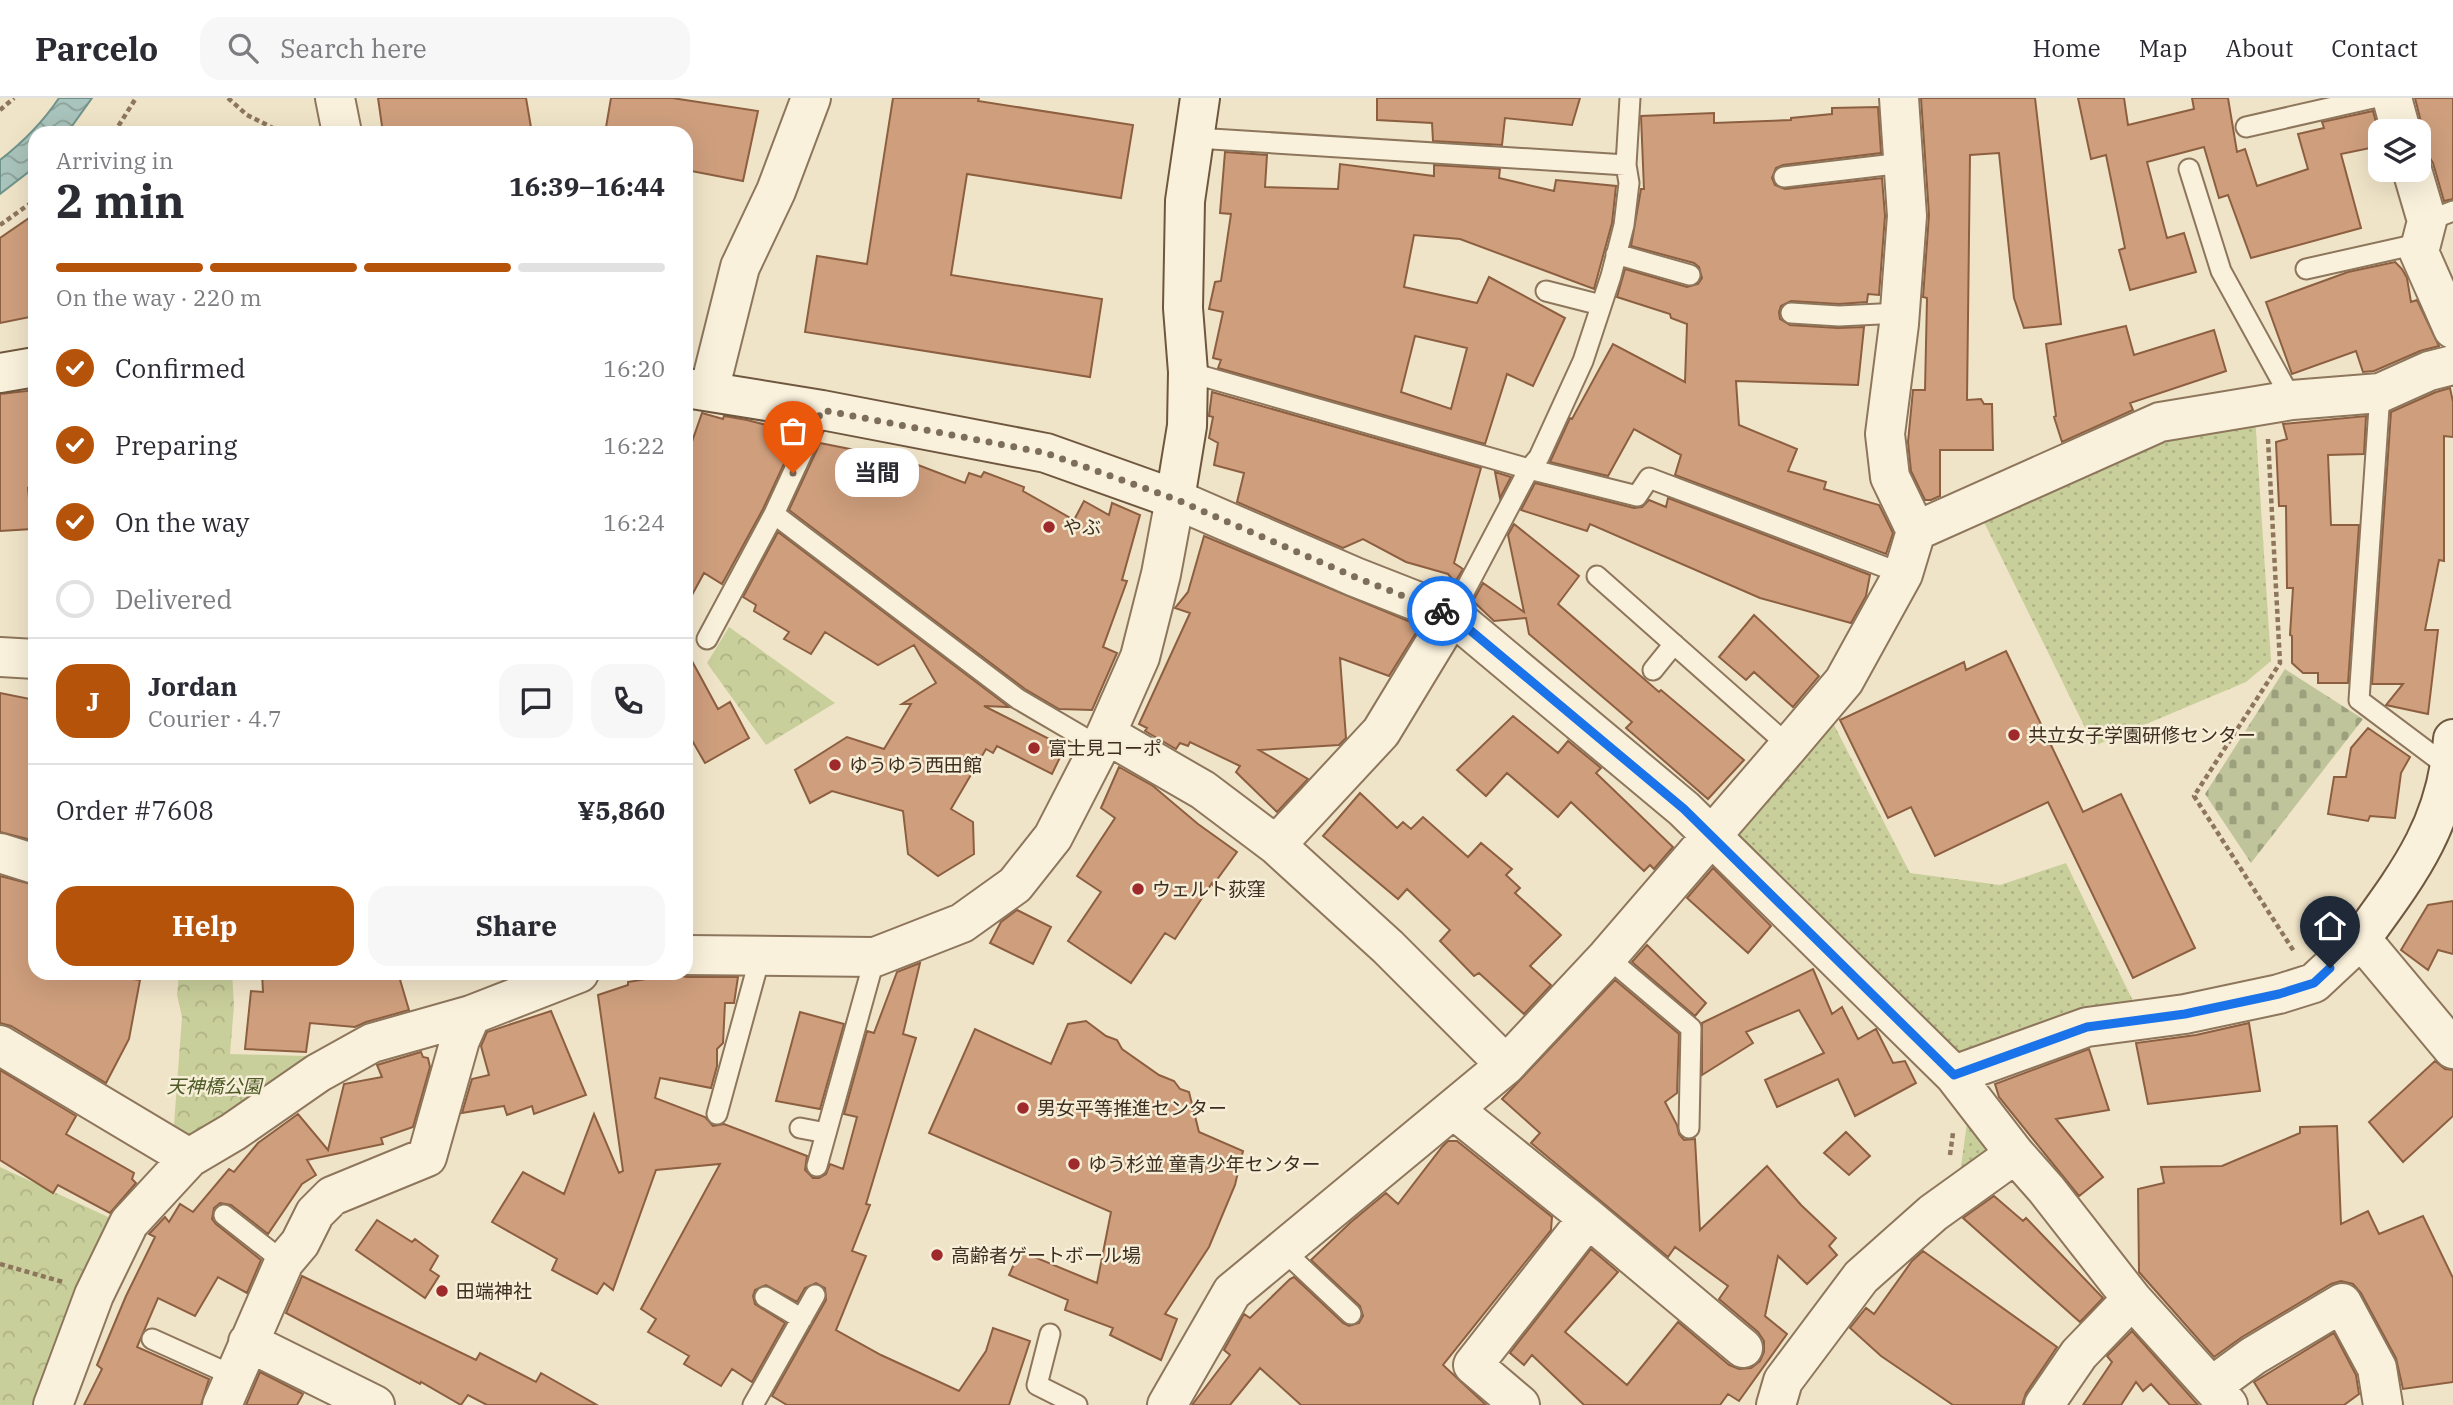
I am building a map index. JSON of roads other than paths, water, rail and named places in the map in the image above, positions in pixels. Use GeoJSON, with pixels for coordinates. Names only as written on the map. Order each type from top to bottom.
{"type":"FeatureCollection","features":[{"type":"Feature","properties":{"kind":"street"},"geometry":{"type":"LineString","coordinates":[[335,98],[341,126]]}},
{"type":"Feature","properties":{"kind":"street"},"geometry":{"type":"LineString","coordinates":[[811,98],[776,191],[740,267],[697,389],[1046,453],[1175,499],[1355,577],[1452,615],[1684,809],[1954,1075],[2132,1299],[2220,1396],[2253,1356],[2342,1303],[2377,1368],[2383,1405]]}},
{"type":"Feature","properties":{"kind":"street"},"geometry":{"type":"LineString","coordinates":[[693,954],[875,957],[962,923],[1015,885],[1053,837],[1103,741],[1140,657],[1161,573],[1187,426],[1188,372],[1183,308],[1185,201],[1200,98]]}},
{"type":"Feature","properties":{"kind":"street"},"geometry":{"type":"LineString","coordinates":[[1167,1405],[1232,1292],[1506,1065],[1607,957],[1844,681],[1903,574],[1916,531],[1890,477],[1885,434],[1900,313],[1907,216],[1899,98]]}},
{"type":"Feature","properties":{"kind":"street"},"geometry":{"type":"LineString","coordinates":[[2392,98],[2398,119]]}},
{"type":"Feature","properties":{"kind":"street"},"geometry":{"type":"LineString","coordinates":[[2417,182],[2434,225],[2420,252],[2453,329]]}},
{"type":"Feature","properties":{"kind":"street"},"geometry":{"type":"LineString","coordinates":[[1916,531],[2160,422],[2278,402],[2380,393],[2429,371],[2453,365]]}},
{"type":"Feature","properties":{"kind":"street"},"geometry":{"type":"LineString","coordinates":[[0,373],[28,368]]}},
{"type":"Feature","properties":{"kind":"street"},"geometry":{"type":"LineString","coordinates":[[1276,845],[1381,732],[1452,615]]}},
{"type":"Feature","properties":{"kind":"street"},"geometry":{"type":"LineString","coordinates":[[0,657],[28,659]]}},
{"type":"Feature","properties":{"kind":"street"},"geometry":{"type":"LineString","coordinates":[[1103,741],[1203,790],[1276,845],[1388,947],[1506,1065]]}},
{"type":"Feature","properties":{"kind":"street"},"geometry":{"type":"LineString","coordinates":[[1954,1075],[2087,1027],[2185,1014],[2279,994],[2314,983],[2361,939],[2410,872],[2440,811],[2452,754]]}},
{"type":"Feature","properties":{"kind":"street"},"geometry":{"type":"LineString","coordinates":[[0,853],[28,862]]}},
{"type":"Feature","properties":{"kind":"street"},"geometry":{"type":"LineString","coordinates":[[2361,939],[2453,1049]]}},
{"type":"Feature","properties":{"kind":"street"},"geometry":{"type":"LineString","coordinates":[[53,1405],[94,1295],[130,1223],[189,1158],[233,1132],[318,1073],[372,1043],[471,1015],[561,980]]}},
{"type":"Feature","properties":{"kind":"street"},"geometry":{"type":"LineString","coordinates":[[375,1405],[235,1374],[284,1262],[300,1243],[315,1213],[332,1196],[427,1157],[460,1040],[471,1015]]}},
{"type":"Feature","properties":{"kind":"street"},"geometry":{"type":"LineString","coordinates":[[0,1045],[189,1158]]}},
{"type":"Feature","properties":{"kind":"street"},"geometry":{"type":"LineString","coordinates":[[1452,1109],[1743,1348]]}},
{"type":"Feature","properties":{"kind":"street"},"geometry":{"type":"LineString","coordinates":[[1776,1405],[1783,1381],[1861,1277],[1933,1213],[2015,1154]]}},
{"type":"Feature","properties":{"kind":"street"},"geometry":{"type":"LineString","coordinates":[[1520,1405],[1474,1365],[1588,1218]]}},
{"type":"Feature","properties":{"kind":"street"},"geometry":{"type":"LineString","coordinates":[[2044,1405],[2079,1354],[2132,1299]]}},
{"type":"Feature","properties":{"kind":"lane"},"geometry":{"type":"LineString","coordinates":[[1452,615],[1529,469],[1539,457],[1583,361],[1624,225],[1629,184],[1626,165],[1630,98]]}},
{"type":"Feature","properties":{"kind":"lane"},"geometry":{"type":"LineString","coordinates":[[2246,127],[2373,98]]}},
{"type":"Feature","properties":{"kind":"lane"},"geometry":{"type":"LineString","coordinates":[[1196,138],[1626,165]]}},
{"type":"Feature","properties":{"kind":"lane"},"geometry":{"type":"LineString","coordinates":[[1784,177],[1903,163]]}},
{"type":"Feature","properties":{"kind":"lane"},"geometry":{"type":"LineString","coordinates":[[2189,169],[2221,271],[2278,402]]}},
{"type":"Feature","properties":{"kind":"lane"},"geometry":{"type":"LineString","coordinates":[[2305,269],[2434,225]]}},
{"type":"Feature","properties":{"kind":"lane"},"geometry":{"type":"LineString","coordinates":[[1616,254],[1690,275]]}},
{"type":"Feature","properties":{"kind":"lane"},"geometry":{"type":"LineString","coordinates":[[1546,291],[1601,305]]}},
{"type":"Feature","properties":{"kind":"lane"},"geometry":{"type":"LineString","coordinates":[[1791,313],[1839,316],[1900,313]]}},
{"type":"Feature","properties":{"kind":"lane"},"geometry":{"type":"LineString","coordinates":[[1188,372],[1529,469],[1636,496],[1649,478],[1903,574]]}},
{"type":"Feature","properties":{"kind":"lane"},"geometry":{"type":"LineString","coordinates":[[2380,393],[2359,700],[2452,754]]}},
{"type":"Feature","properties":{"kind":"lane"},"geometry":{"type":"LineString","coordinates":[[707,639],[774,514],[822,410]]}},
{"type":"Feature","properties":{"kind":"lane"},"geometry":{"type":"LineString","coordinates":[[774,514],[1018,699],[1103,741]]}},
{"type":"Feature","properties":{"kind":"lane"},"geometry":{"type":"LineString","coordinates":[[1597,576],[1789,746]]}},
{"type":"Feature","properties":{"kind":"lane"},"geometry":{"type":"LineString","coordinates":[[1653,670],[1674,644]]}},
{"type":"Feature","properties":{"kind":"lane"},"geometry":{"type":"LineString","coordinates":[[717,1114],[760,957]]}},
{"type":"Feature","properties":{"kind":"lane"},"geometry":{"type":"LineString","coordinates":[[817,1166],[875,957]]}},
{"type":"Feature","properties":{"kind":"lane"},"geometry":{"type":"LineString","coordinates":[[1607,957],[1690,1028],[1689,1128]]}},
{"type":"Feature","properties":{"kind":"lane"},"geometry":{"type":"LineString","coordinates":[[800,1128],[826,1133]]}},
{"type":"Feature","properties":{"kind":"lane"},"geometry":{"type":"LineString","coordinates":[[224,1215],[284,1262]]}},
{"type":"Feature","properties":{"kind":"lane"},"geometry":{"type":"LineString","coordinates":[[1283,1250],[1351,1314]]}},
{"type":"Feature","properties":{"kind":"lane"},"geometry":{"type":"LineString","coordinates":[[753,1405],[815,1295]]}},
{"type":"Feature","properties":{"kind":"lane"},"geometry":{"type":"LineString","coordinates":[[765,1297],[802,1319]]}},
{"type":"Feature","properties":{"kind":"lane"},"geometry":{"type":"LineString","coordinates":[[1050,1334],[1037,1385],[1077,1405]]}},
{"type":"Feature","properties":{"kind":"lane"},"geometry":{"type":"LineString","coordinates":[[152,1339],[235,1374]]}},
{"type":"Feature","properties":{"kind":"water"},"geometry":{"type":"Polygon","coordinates":[[[59,98],[92,98],[72,126],[37,126],[59,98]]]}},
{"type":"Feature","properties":{"kind":"water"},"geometry":{"type":"Polygon","coordinates":[[[28,136],[28,172],[0,194],[0,160],[28,136]]]}},
{"type":"Feature","properties":{"kind":"place","name":"当間"},"geometry":{"type":"Point","coordinates":[793,473]}},
{"type":"Feature","properties":{"kind":"place","name":"やぶ"},"geometry":{"type":"Point","coordinates":[1049,527]}},
{"type":"Feature","properties":{"kind":"place","name":"共立女子学園研修センター"},"geometry":{"type":"Point","coordinates":[2014,735]}},
{"type":"Feature","properties":{"kind":"place","name":"富士見コーポ"},"geometry":{"type":"Point","coordinates":[1034,748]}},
{"type":"Feature","properties":{"kind":"place","name":"ゆうゆう西田館"},"geometry":{"type":"Point","coordinates":[835,765]}},
{"type":"Feature","properties":{"kind":"place","name":"ウェルト荻窪"},"geometry":{"type":"Point","coordinates":[1138,889]}},
{"type":"Feature","properties":{"kind":"place","name":"男女平等推進センター"},"geometry":{"type":"Point","coordinates":[1023,1108]}},
{"type":"Feature","properties":{"kind":"place","name":"ゆう杉並 童青少年センター"},"geometry":{"type":"Point","coordinates":[1074,1164]}},
{"type":"Feature","properties":{"kind":"place","name":"高齢者ゲートボール場"},"geometry":{"type":"Point","coordinates":[937,1255]}},
{"type":"Feature","properties":{"kind":"place","name":"田端神社"},"geometry":{"type":"Point","coordinates":[442,1291]}},
{"type":"Feature","properties":{"kind":"park label","name":"天神橋公園"},"geometry":{"type":"Point","coordinates":[214,1086]}}]}
